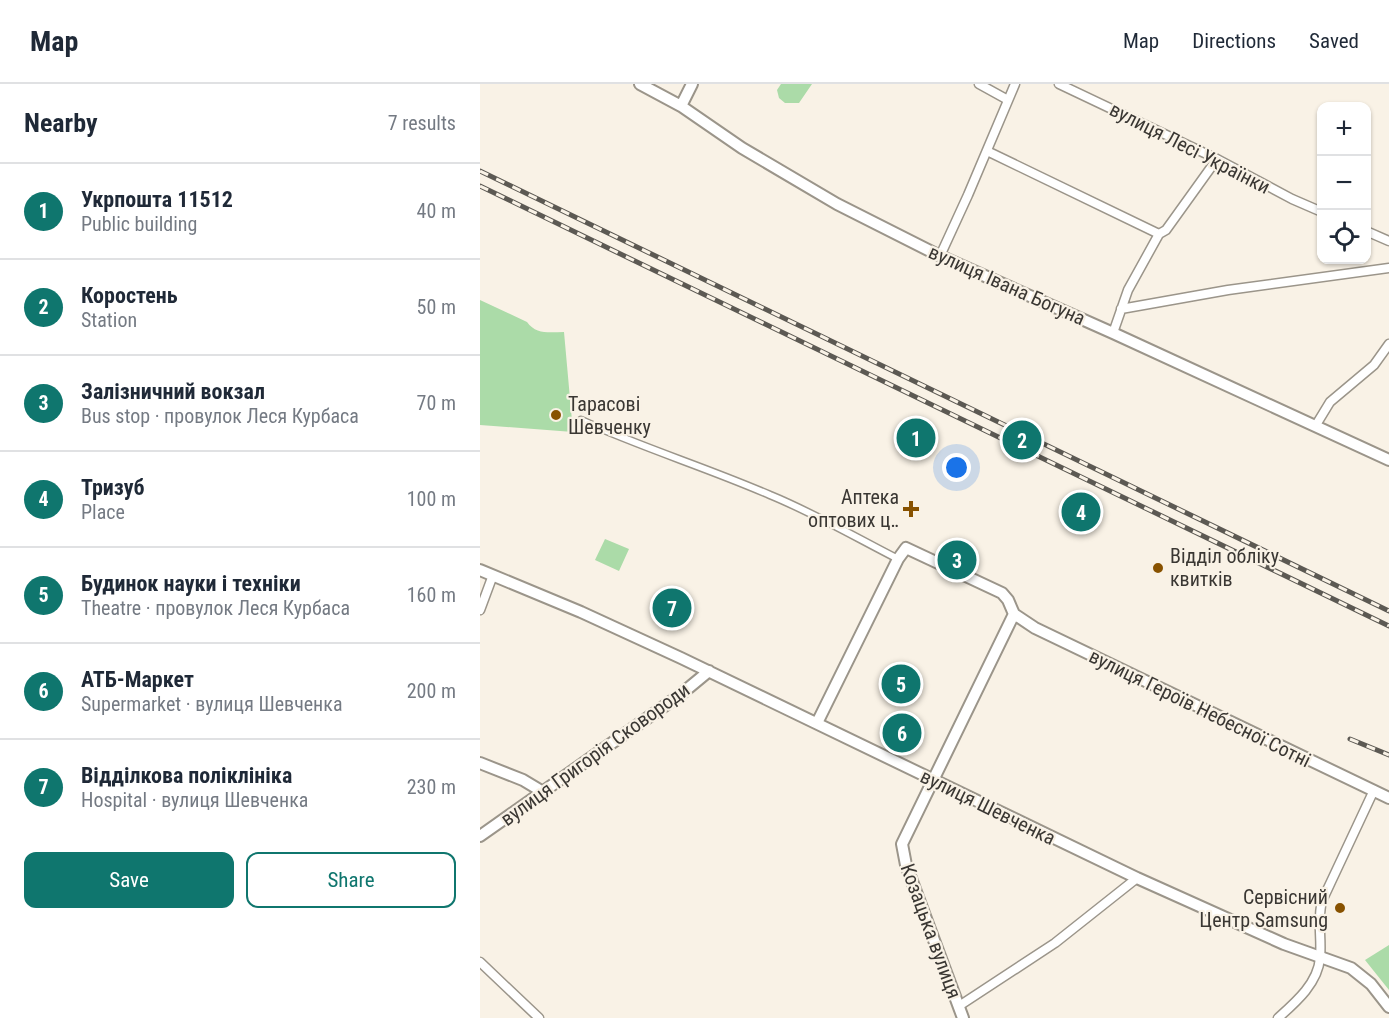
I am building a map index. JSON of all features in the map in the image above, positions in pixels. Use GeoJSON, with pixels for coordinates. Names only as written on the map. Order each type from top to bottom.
{"type":"FeatureCollection","features":[{"type":"Feature","properties":{"kind":"street","name":"вулиця Івана Богуна"},"geometry":{"type":"LineString","coordinates":[[640,84],[681,106],[742,148],[829,199],[940,256],[1389,460]]}},
{"type":"Feature","properties":{"kind":"street"},"geometry":{"type":"LineString","coordinates":[[681,106],[692,84]]}},
{"type":"Feature","properties":{"kind":"street"},"geometry":{"type":"LineString","coordinates":[[979,84],[1008,100]]}},
{"type":"Feature","properties":{"kind":"street"},"geometry":{"type":"LineString","coordinates":[[940,256],[1015,84]]}},
{"type":"Feature","properties":{"kind":"street","name":"вулиця Лесі Українки"},"geometry":{"type":"LineString","coordinates":[[1059,84],[1217,159],[1317,210]]}},
{"type":"Feature","properties":{"kind":"street"},"geometry":{"type":"LineString","coordinates":[[987,151],[1159,234]]}},
{"type":"Feature","properties":{"kind":"street"},"geometry":{"type":"LineString","coordinates":[[1113,333],[1128,290],[1159,234],[1166,230],[1217,159]]}},
{"type":"Feature","properties":{"kind":"street"},"geometry":{"type":"LineString","coordinates":[[1371,233],[1389,241]]}},
{"type":"Feature","properties":{"kind":"street"},"geometry":{"type":"LineString","coordinates":[[1121,309],[1228,290],[1389,268]]}},
{"type":"Feature","properties":{"kind":"street"},"geometry":{"type":"LineString","coordinates":[[1316,425],[1330,402],[1374,365],[1389,344]]}},
{"type":"Feature","properties":{"kind":"street"},"geometry":{"type":"LineString","coordinates":[[581,420],[628,441],[696,465],[772,496],[900,556]]}},
{"type":"Feature","properties":{"kind":"street"},"geometry":{"type":"LineString","coordinates":[[817,723],[906,548],[1002,593],[1014,614],[935,781]]}},
{"type":"Feature","properties":{"kind":"street","name":"вулиця Шевченка"},"geometry":{"type":"LineString","coordinates":[[480,570],[581,612],[709,671],[1137,878],[1284,944],[1359,972],[1389,1007]]}},
{"type":"Feature","properties":{"kind":"street"},"geometry":{"type":"LineString","coordinates":[[480,610],[494,575]]}},
{"type":"Feature","properties":{"kind":"street","name":"вулиця Героїв Небесної Сотні"},"geometry":{"type":"LineString","coordinates":[[1014,614],[1035,628],[1389,798]]}},
{"type":"Feature","properties":{"kind":"street","name":"вулиця Григорія Сковороди"},"geometry":{"type":"LineString","coordinates":[[480,837],[680,695],[709,671]]}},
{"type":"Feature","properties":{"kind":"street"},"geometry":{"type":"LineString","coordinates":[[480,763],[523,780],[543,792]]}},
{"type":"Feature","properties":{"kind":"street","name":"Козацька вулиця"},"geometry":{"type":"LineString","coordinates":[[935,781],[902,844],[906,866],[963,1018]]}},
{"type":"Feature","properties":{"kind":"street"},"geometry":{"type":"LineString","coordinates":[[1278,1018],[1311,984],[1316,974],[1320,958],[1319,912],[1322,901],[1374,790]]}},
{"type":"Feature","properties":{"kind":"street"},"geometry":{"type":"LineString","coordinates":[[959,1006],[1055,943],[1137,878]]}},
{"type":"Feature","properties":{"kind":"street"},"geometry":{"type":"LineString","coordinates":[[480,962],[539,1018]]}},
{"type":"Feature","properties":{"kind":"green space"},"geometry":{"type":"Polygon","coordinates":[[[781,84],[812,84],[799,103],[785,103],[779,98],[777,90],[781,84]]]}},
{"type":"Feature","properties":{"kind":"green space"},"geometry":{"type":"Polygon","coordinates":[[[480,300],[527,322],[539,331],[564,332],[573,432],[480,425],[480,300]]]}},
{"type":"Feature","properties":{"kind":"green space"},"geometry":{"type":"Polygon","coordinates":[[[605,539],[629,549],[619,571],[595,560],[605,539]]]}},
{"type":"Feature","properties":{"kind":"green space"},"geometry":{"type":"Polygon","coordinates":[[[1389,945],[1389,990],[1365,960],[1389,945]]]}},
{"type":"Feature","properties":{"kind":"railway"},"geometry":{"type":"LineString","coordinates":[[480,171],[1389,611]]}},
{"type":"Feature","properties":{"kind":"railway"},"geometry":{"type":"LineString","coordinates":[[480,186],[1389,626]]}},
{"type":"Feature","properties":{"kind":"railway"},"geometry":{"type":"LineString","coordinates":[[1350,739],[1389,755]]}},
{"type":"Feature","properties":{"kind":"place","name":"Тарасові Шевченку"},"geometry":{"type":"Point","coordinates":[556,415]}},
{"type":"Feature","properties":{"kind":"place","name":"Укрпошта 11512"},"geometry":{"type":"Point","coordinates":[916,438]}},
{"type":"Feature","properties":{"kind":"place","name":"Коростень"},"geometry":{"type":"Point","coordinates":[1022,440]}},
{"type":"Feature","properties":{"kind":"place","name":"Аптека оптових ц‥"},"geometry":{"type":"Point","coordinates":[911,509]}},
{"type":"Feature","properties":{"kind":"place","name":"Тризуб"},"geometry":{"type":"Point","coordinates":[1081,512]}},
{"type":"Feature","properties":{"kind":"place","name":"Залізничний вокзал"},"geometry":{"type":"Point","coordinates":[957,560]}},
{"type":"Feature","properties":{"kind":"place","name":"Відділ обліку квитків"},"geometry":{"type":"Point","coordinates":[1158,568]}},
{"type":"Feature","properties":{"kind":"place","name":"Відділкова поліклініка"},"geometry":{"type":"Point","coordinates":[672,608]}},
{"type":"Feature","properties":{"kind":"place","name":"Будинок науки і техніки"},"geometry":{"type":"Point","coordinates":[901,684]}},
{"type":"Feature","properties":{"kind":"place","name":"АТБ-Маркет"},"geometry":{"type":"Point","coordinates":[902,733]}},
{"type":"Feature","properties":{"kind":"place","name":"Сервісний Центр Samsung"},"geometry":{"type":"Point","coordinates":[1340,908]}}]}
